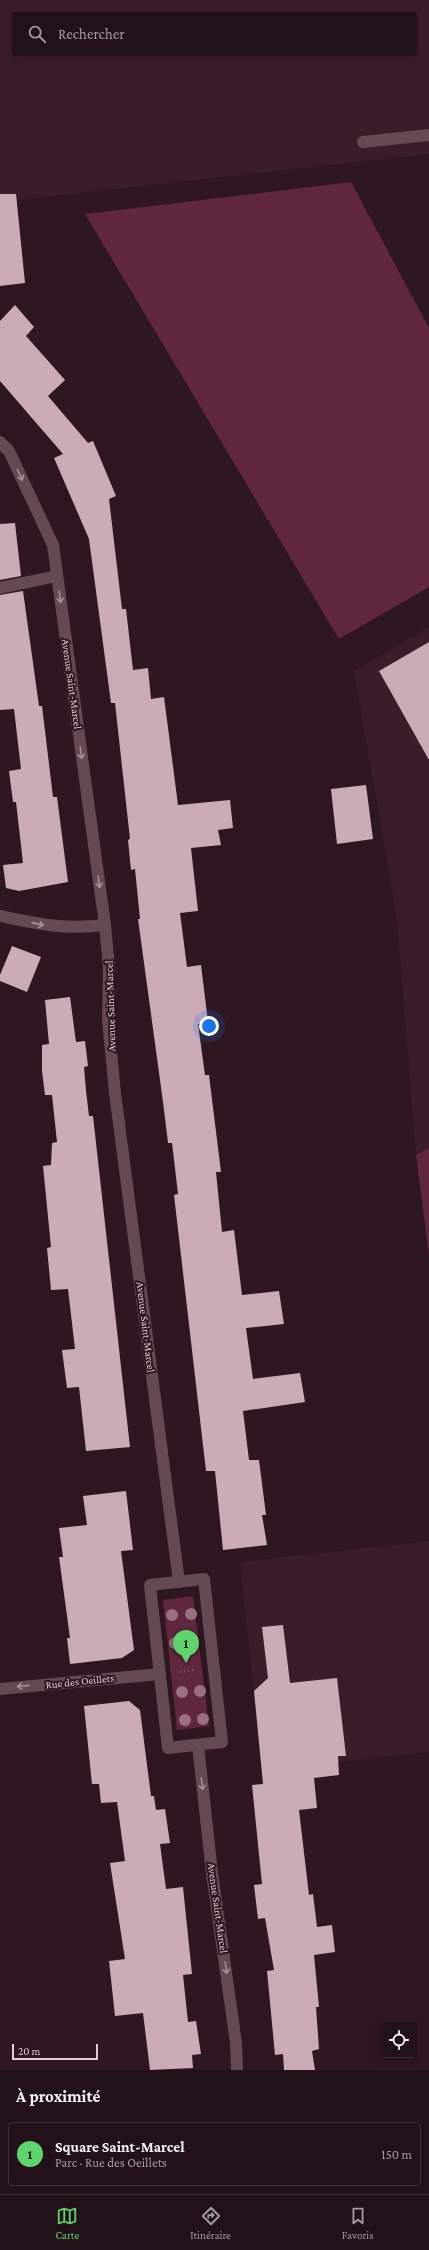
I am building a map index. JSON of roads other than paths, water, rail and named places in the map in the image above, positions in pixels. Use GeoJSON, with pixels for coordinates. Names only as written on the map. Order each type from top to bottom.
{"type":"FeatureCollection","features":[{"type":"Feature","properties":{"kind":"street"},"geometry":{"type":"LineString","coordinates":[[363,142],[429,136]]}},
{"type":"Feature","properties":{"kind":"street","name":"Avenue Saint-Marcel"},"geometry":{"type":"LineString","coordinates":[[0,442],[9,452],[53,545],[105,925],[109,967],[108,1020],[115,1093],[179,1582]]}},
{"type":"Feature","properties":{"kind":"street"},"geometry":{"type":"LineString","coordinates":[[0,588],[57,576]]}},
{"type":"Feature","properties":{"kind":"street"},"geometry":{"type":"LineString","coordinates":[[0,916],[49,926],[78,928],[105,925]]}},
{"type":"Feature","properties":{"kind":"street"},"geometry":{"type":"LineString","coordinates":[[204,1579],[222,1742],[168,1748],[150,1585],[179,1582],[204,1579]]}},
{"type":"Feature","properties":{"kind":"street","name":"Rue des Oeillets"},"geometry":{"type":"LineString","coordinates":[[0,1689],[160,1674]]}},
{"type":"Feature","properties":{"kind":"street","name":"Avenue Saint-Marcel"},"geometry":{"type":"LineString","coordinates":[[198,1745],[212,1873],[236,2043],[237,2070]]}},
{"type":"Feature","properties":{"kind":"place","name":"Square Saint-Marcel"},"geometry":{"type":"Point","coordinates":[186,1663]}}]}
